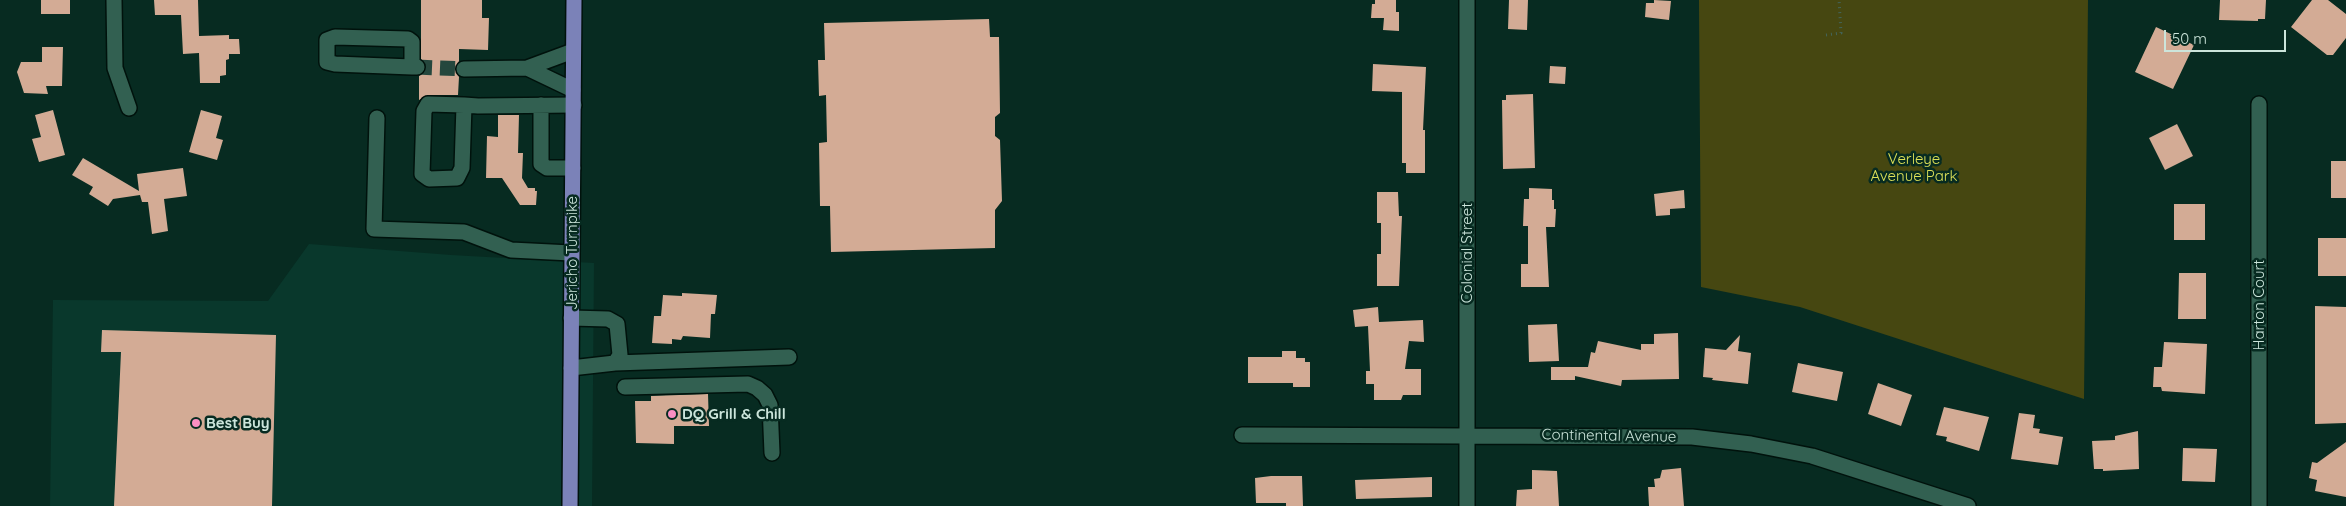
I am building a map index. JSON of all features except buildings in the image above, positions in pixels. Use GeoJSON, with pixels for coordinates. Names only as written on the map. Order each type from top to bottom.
{"type":"FeatureCollection","features":[{"type":"Feature","properties":{"kind":"main road","name":"Jericho Turnpike"},"geometry":{"type":"LineString","coordinates":[[570,506],[574,0]]}},
{"type":"Feature","properties":{"kind":"street"},"geometry":{"type":"LineString","coordinates":[[114,0],[115,68],[129,108]]}},
{"type":"Feature","properties":{"kind":"street","name":"Colonial Street"},"geometry":{"type":"LineString","coordinates":[[1467,0],[1467,506]]}},
{"type":"Feature","properties":{"kind":"street"},"geometry":{"type":"LineString","coordinates":[[335,37],[408,39],[412,42],[414,67],[327,62],[327,40],[335,37]]}},
{"type":"Feature","properties":{"kind":"street"},"geometry":{"type":"LineString","coordinates":[[464,69],[527,68],[573,52]]}},
{"type":"Feature","properties":{"kind":"street"},"geometry":{"type":"LineString","coordinates":[[527,68],[574,98]]}},
{"type":"Feature","properties":{"kind":"street"},"geometry":{"type":"LineString","coordinates":[[464,105],[462,168],[456,178],[429,179],[422,174],[424,110],[428,104],[541,105],[574,98]]}},
{"type":"Feature","properties":{"kind":"street","name":"Harton Court"},"geometry":{"type":"LineString","coordinates":[[2259,104],[2259,506]]}},
{"type":"Feature","properties":{"kind":"street"},"geometry":{"type":"LineString","coordinates":[[541,105],[541,164],[547,168],[573,168]]}},
{"type":"Feature","properties":{"kind":"street"},"geometry":{"type":"LineString","coordinates":[[378,118],[374,229],[464,232],[511,250],[571,253]]}},
{"type":"Feature","properties":{"kind":"street"},"geometry":{"type":"LineString","coordinates":[[571,318],[608,319],[618,324],[620,355],[615,363]]}},
{"type":"Feature","properties":{"kind":"street"},"geometry":{"type":"LineString","coordinates":[[571,368],[615,363],[789,357]]}},
{"type":"Feature","properties":{"kind":"street"},"geometry":{"type":"LineString","coordinates":[[625,387],[748,384],[757,388],[765,395],[770,405],[772,453]]}},
{"type":"Feature","properties":{"kind":"street","name":"Continental Avenue"},"geometry":{"type":"LineString","coordinates":[[1242,435],[1692,437],[1751,444],[1812,456],[1968,506]]}},
{"type":"Feature","properties":{"kind":"path"},"geometry":{"type":"LineString","coordinates":[[1826,35],[1841,34],[1839,0]]}},
{"type":"Feature","properties":{"kind":"shaded area"},"geometry":{"type":"Polygon","coordinates":[[[309,244],[451,255],[594,263],[592,506],[50,506],[53,300],[268,301],[309,244]]]}},
{"type":"Feature","properties":{"kind":"green space","name":"Verleye Avenue Park"},"geometry":{"type":"Polygon","coordinates":[[[1699,0],[2088,0],[2084,399],[1800,307],[1701,287],[1699,0]]]}},
{"type":"Feature","properties":{"kind":"tunnel"},"geometry":{"type":"LineString","coordinates":[[417,67],[464,69]]}},
{"type":"Feature","properties":{"kind":"place","name":"DQ Grill & Chill"},"geometry":{"type":"Point","coordinates":[672,414]}},
{"type":"Feature","properties":{"kind":"place","name":"Best Buy"},"geometry":{"type":"Point","coordinates":[196,423]}}]}
